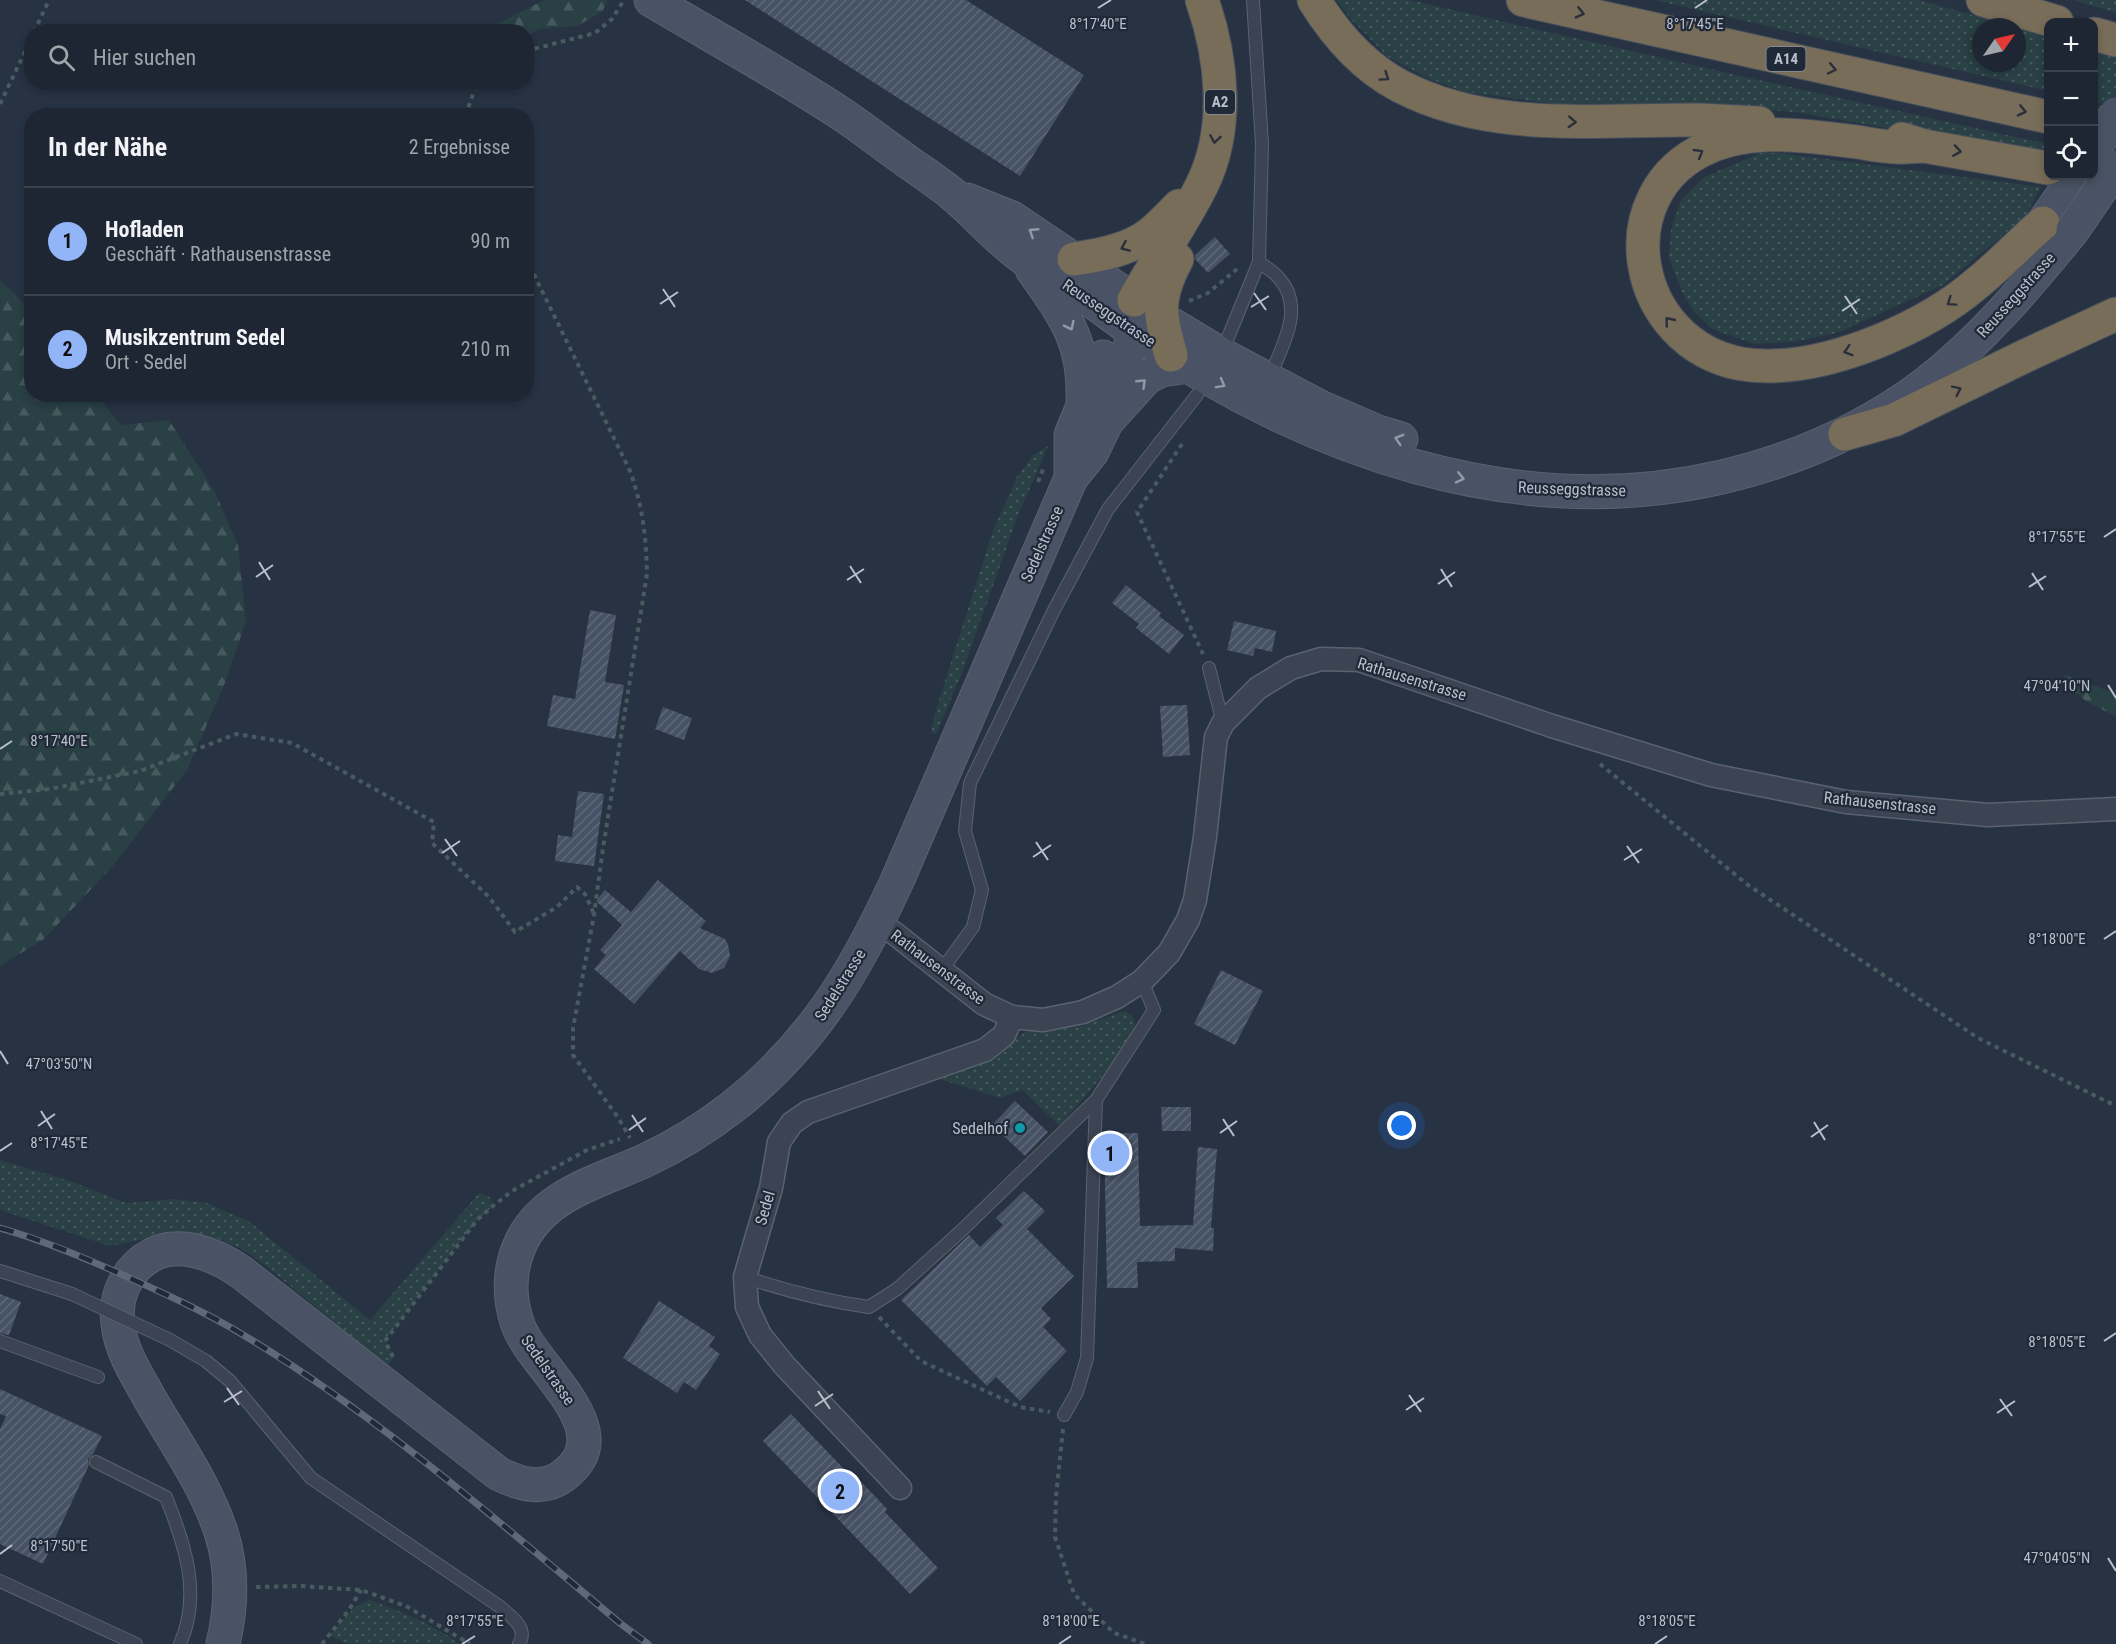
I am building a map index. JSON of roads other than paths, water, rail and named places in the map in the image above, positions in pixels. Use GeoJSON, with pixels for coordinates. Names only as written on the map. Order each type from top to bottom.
{"type":"FeatureCollection","features":[{"type":"Feature","properties":{"kind":"highway","name":"A2"},"geometry":{"type":"LineString","coordinates":[[1138,318],[1202,184],[1212,158],[1220,105],[1220,78],[1216,48],[1202,0]]}},
{"type":"Feature","properties":{"kind":"highway"},"geometry":{"type":"LineString","coordinates":[[1314,0],[1342,38],[1358,56],[1377,71],[1407,89],[1449,105],[1512,118],[1586,122],[1700,120],[1829,128],[1893,136],[1924,146],[2044,167]]}},
{"type":"Feature","properties":{"kind":"highway","name":"A14"},"geometry":{"type":"LineString","coordinates":[[1523,0],[2044,116]]}},
{"type":"Feature","properties":{"kind":"highway"},"geometry":{"type":"LineString","coordinates":[[1983,0],[2044,18]]}},
{"type":"Feature","properties":{"kind":"highway"},"geometry":{"type":"LineString","coordinates":[[2098,34],[2116,40]]}},
{"type":"Feature","properties":{"kind":"highway"},"geometry":{"type":"LineString","coordinates":[[2098,128],[2116,132]]}},
{"type":"Feature","properties":{"kind":"highway"},"geometry":{"type":"LineString","coordinates":[[1924,146],[1896,147],[1809,136],[1768,135],[1728,140],[1692,156],[1678,166],[1666,181],[1652,204],[1644,231],[1645,269],[1650,291],[1659,308],[1682,337],[1720,357],[1742,364],[1803,363],[1878,341],[1941,310],[2058,227]]}},
{"type":"Feature","properties":{"kind":"highway"},"geometry":{"type":"LineString","coordinates":[[2098,178],[2116,181]]}},
{"type":"Feature","properties":{"kind":"highway","name":"A2"},"geometry":{"type":"LineString","coordinates":[[1074,259],[1107,254],[1144,238],[1202,184]]}},
{"type":"Feature","properties":{"kind":"highway"},"geometry":{"type":"LineString","coordinates":[[1845,434],[1894,420],[2116,314]]}},
{"type":"Feature","properties":{"kind":"highway"},"geometry":{"type":"LineString","coordinates":[[1138,318],[1186,372]]}},
{"type":"Feature","properties":{"kind":"main road","name":"Reusseggstrasse"},"geometry":{"type":"LineString","coordinates":[[640,3],[846,117],[952,194],[996,237],[1026,260],[1062,281],[1320,407],[1378,432],[1429,448],[1527,469],[1599,472],[1668,467],[1728,456],[1828,419],[1862,402],[1917,367],[1971,320],[1990,301],[2027,255],[2058,227],[2116,167]]}},
{"type":"Feature","properties":{"kind":"main road"},"geometry":{"type":"LineString","coordinates":[[2098,143],[2116,114]]}},
{"type":"Feature","properties":{"kind":"main road","name":"Reusseggstrasse"},"geometry":{"type":"LineString","coordinates":[[1186,372],[1328,437],[1378,456],[1469,480],[1546,491],[1639,490],[1683,485],[1770,464],[1845,434],[1907,397],[1966,349],[2023,290],[2058,227],[2075,180]]}},
{"type":"Feature","properties":{"kind":"main road","name":"Reusseggstrasse"},"geometry":{"type":"LineString","coordinates":[[952,194],[1012,218],[1074,259],[1138,318]]}},
{"type":"Feature","properties":{"kind":"main road"},"geometry":{"type":"LineString","coordinates":[[1026,260],[1064,315],[1076,339],[1094,415],[1147,377],[1161,370],[1186,372]]}},
{"type":"Feature","properties":{"kind":"main road","name":"Sedelstrasse"},"geometry":{"type":"LineString","coordinates":[[223,1644],[228,1622],[231,1587],[228,1563],[219,1528],[203,1491],[135,1371],[120,1337],[117,1323],[122,1286],[134,1268],[153,1254],[177,1249],[200,1252],[227,1262],[499,1474],[533,1485],[554,1482],[568,1472],[580,1455],[584,1441],[583,1429],[572,1404],[529,1347],[517,1322],[511,1293],[515,1260],[526,1233],[544,1210],[561,1198],[660,1153],[708,1124],[746,1096],[794,1050],[830,1006],[877,923],[1071,435],[1094,415],[1105,353],[1138,318]]}},
{"type":"Feature","properties":{"kind":"street","name":"Rathausenstrasse"},"geometry":{"type":"LineString","coordinates":[[877,923],[894,933],[984,1004],[1012,1017],[1043,1020],[1083,1012],[1118,997],[1142,981],[1169,953],[1185,927],[1195,900],[1205,837],[1216,737],[1223,723],[1258,688],[1291,668],[1321,659],[1359,660],[1552,726],[1711,776],[1823,798],[1988,815],[2116,809]]}},
{"type":"Feature","properties":{"kind":"street","name":"Sedel"},"geometry":{"type":"LineString","coordinates":[[900,1488],[785,1366],[760,1335],[747,1307],[745,1277],[771,1188],[779,1142],[792,1123],[808,1112],[985,1050],[1004,1035],[1012,1017]]}},
{"type":"Feature","properties":{"kind":"lane"},"geometry":{"type":"LineString","coordinates":[[1227,340],[1259,262],[1262,144],[1253,0]]}},
{"type":"Feature","properties":{"kind":"lane"},"geometry":{"type":"LineString","coordinates":[[1259,262],[1279,277],[1292,308],[1290,329],[1269,381]]}},
{"type":"Feature","properties":{"kind":"lane"},"geometry":{"type":"LineString","coordinates":[[941,971],[973,927],[982,890],[965,831],[970,783],[1054,610],[1186,372]]}},
{"type":"Feature","properties":{"kind":"lane"},"geometry":{"type":"LineString","coordinates":[[1209,668],[1223,723]]}},
{"type":"Feature","properties":{"kind":"lane"},"geometry":{"type":"LineString","coordinates":[[745,1277],[786,1292],[831,1302],[869,1307],[897,1288],[960,1232],[1096,1100],[1154,1010],[1142,981]]}},
{"type":"Feature","properties":{"kind":"lane"},"geometry":{"type":"LineString","coordinates":[[1064,1415],[1077,1392],[1087,1358],[1096,1100]]}},
{"type":"Feature","properties":{"kind":"lane"},"geometry":{"type":"LineString","coordinates":[[0,1271],[72,1294],[170,1340],[206,1361],[230,1381],[311,1478],[499,1606],[516,1620],[522,1632],[519,1644]]}},
{"type":"Feature","properties":{"kind":"lane"},"geometry":{"type":"LineString","coordinates":[[0,1341],[98,1377]]}},
{"type":"Feature","properties":{"kind":"lane"},"geometry":{"type":"LineString","coordinates":[[96,1461],[166,1497],[187,1559],[192,1600],[188,1626],[180,1644]]}},
{"type":"Feature","properties":{"kind":"lane"},"geometry":{"type":"LineString","coordinates":[[0,1581],[136,1644]]}},
{"type":"Feature","properties":{"kind":"railway"},"geometry":{"type":"LineString","coordinates":[[0,1228],[63,1249],[170,1296],[230,1327],[295,1368],[344,1401],[439,1473],[648,1644]]}},
{"type":"Feature","properties":{"kind":"place","name":"Sedelhof"},"geometry":{"type":"Point","coordinates":[1020,1128]}},
{"type":"Feature","properties":{"kind":"place","name":"Hofladen"},"geometry":{"type":"Point","coordinates":[1110,1153]}},
{"type":"Feature","properties":{"kind":"place","name":"Musikzentrum Sedel"},"geometry":{"type":"Point","coordinates":[840,1491]}}]}
